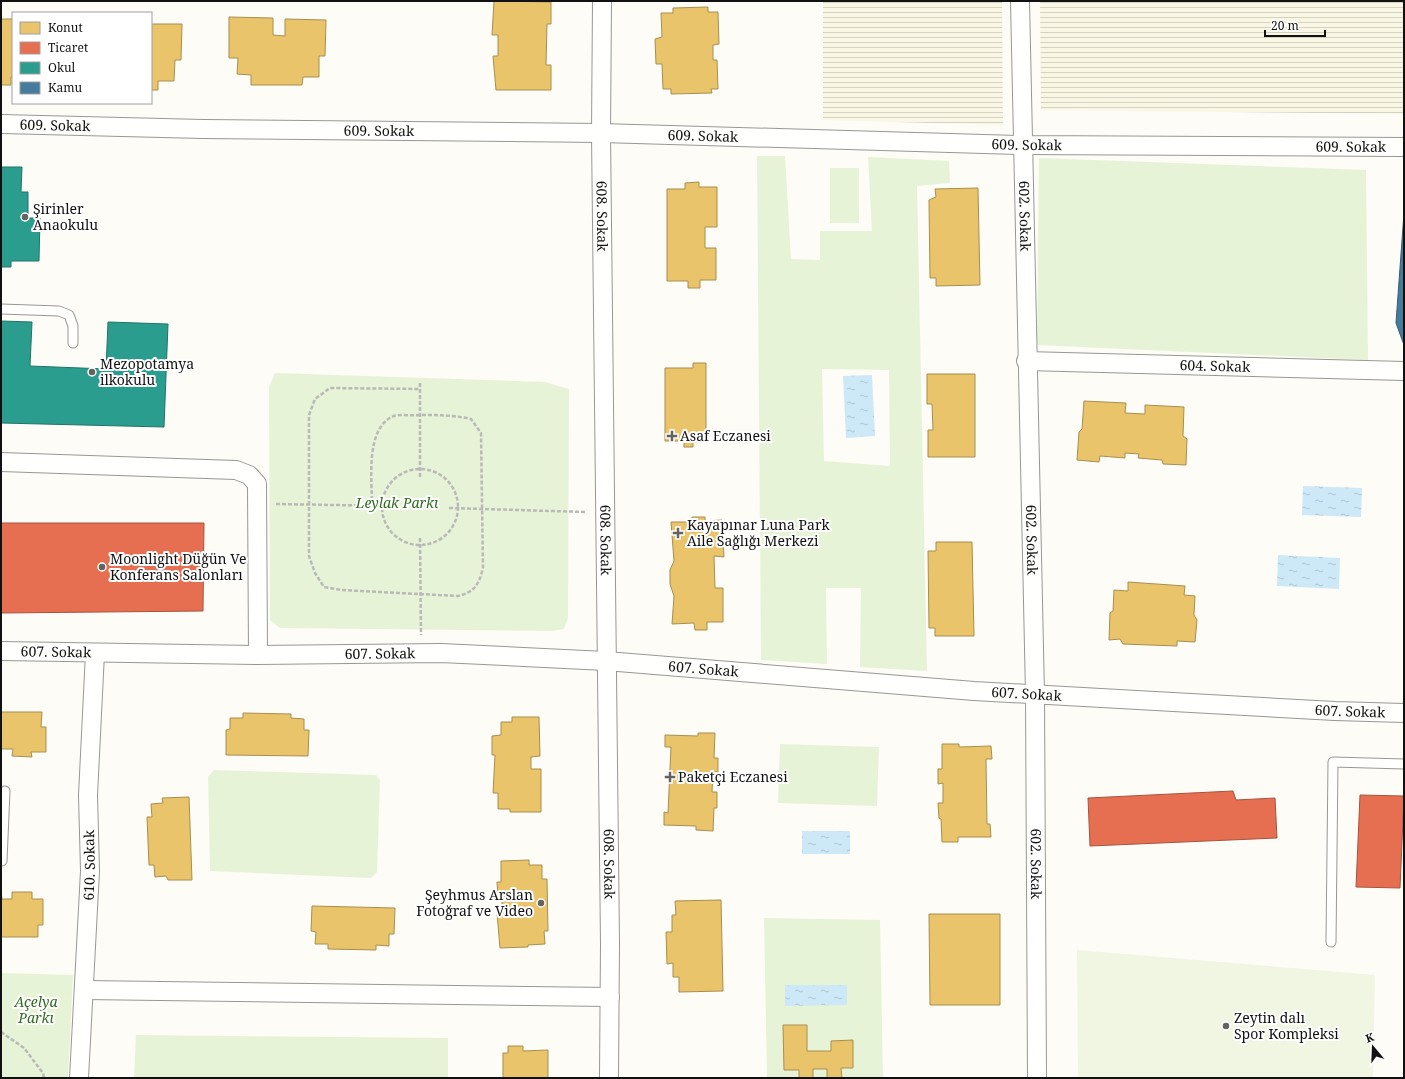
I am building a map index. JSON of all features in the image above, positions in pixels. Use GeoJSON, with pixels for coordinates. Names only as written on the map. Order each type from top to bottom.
{"type":"FeatureCollection","features":[{"type":"Feature","properties":{"kind":"street","name":"608. Sokak"},"geometry":{"type":"LineString","coordinates":[[602,1],[601,133],[610,997],[609,1078]]}},
{"type":"Feature","properties":{"kind":"street","name":"602. Sokak"},"geometry":{"type":"LineString","coordinates":[[1020,1],[1026,361],[1035,694],[1037,1078]]}},
{"type":"Feature","properties":{"kind":"street","name":"609. Sokak"},"geometry":{"type":"LineString","coordinates":[[1,124],[203,129],[601,133],[1022,145],[1404,147]]}},
{"type":"Feature","properties":{"kind":"street","name":"604. Sokak"},"geometry":{"type":"LineString","coordinates":[[1026,361],[1404,371]]}},
{"type":"Feature","properties":{"kind":"street"},"geometry":{"type":"LineString","coordinates":[[1,462],[236,470],[249,475],[256,484],[258,655]]}},
{"type":"Feature","properties":{"kind":"street","name":"607. Sokak"},"geometry":{"type":"LineString","coordinates":[[1,651],[258,655],[421,653],[606,661],[974,691],[1335,711],[1404,713]]}},
{"type":"Feature","properties":{"kind":"street","name":"610. Sokak"},"geometry":{"type":"LineString","coordinates":[[80,1078],[90,871],[88,795],[95,653]]}},
{"type":"Feature","properties":{"kind":"street"},"geometry":{"type":"LineString","coordinates":[[84,990],[610,997]]}},
{"type":"Feature","properties":{"kind":"lane"},"geometry":{"type":"LineString","coordinates":[[1,309],[59,311],[69,315],[73,326],[73,342]]}},
{"type":"Feature","properties":{"kind":"lane"},"geometry":{"type":"LineString","coordinates":[[1330,942],[1333,762],[1404,764]]}},
{"type":"Feature","properties":{"kind":"lane"},"geometry":{"type":"LineString","coordinates":[[2,861],[5,791]]}},
{"type":"Feature","properties":{"kind":"path"},"geometry":{"type":"LineString","coordinates":[[420,383],[420,477]]}},
{"type":"Feature","properties":{"kind":"path"},"geometry":{"type":"LineString","coordinates":[[372,506],[373,450],[377,431],[384,421],[396,416],[456,415],[471,419],[481,433],[483,568],[479,582],[469,593],[458,596],[348,590],[324,587],[315,573],[309,556],[309,414],[315,399],[330,388],[420,389]]}},
{"type":"Feature","properties":{"kind":"path"},"geometry":{"type":"LineString","coordinates":[[420,469],[432,471],[443,476],[452,485],[457,496],[458,508],[456,519],[447,534],[432,543],[420,545],[408,543],[397,538],[389,529],[384,518],[382,506],[384,495],[394,480],[409,471],[420,469]]}},
{"type":"Feature","properties":{"kind":"path"},"geometry":{"type":"LineString","coordinates":[[274,504],[393,506]]}},
{"type":"Feature","properties":{"kind":"path"},"geometry":{"type":"LineString","coordinates":[[449,508],[605,513]]}},
{"type":"Feature","properties":{"kind":"path"},"geometry":{"type":"LineString","coordinates":[[420,538],[421,653]]}},
{"type":"Feature","properties":{"kind":"path"},"geometry":{"type":"LineString","coordinates":[[1,1032],[24,1048],[43,1073],[44,1078]]}},
{"type":"Feature","properties":{"kind":"shaded area"},"geometry":{"type":"Polygon","coordinates":[[[823,1],[1002,1],[1003,125],[823,120],[823,1]]]}},
{"type":"Feature","properties":{"kind":"shaded area"},"geometry":{"type":"Polygon","coordinates":[[[1040,1],[1404,1],[1404,114],[1041,110],[1040,1]]]}},
{"type":"Feature","properties":{"kind":"green space"},"geometry":{"type":"Polygon","coordinates":[[[757,156],[785,156],[791,259],[820,260],[820,231],[872,231],[868,157],[949,161],[950,183],[917,186],[927,671],[860,667],[861,588],[826,588],[827,664],[761,660],[757,156]],[[822,369],[824,461],[890,466],[889,370],[822,369]]]}},
{"type":"Feature","properties":{"kind":"green space"},"geometry":{"type":"Polygon","coordinates":[[[1039,158],[1366,170],[1368,360],[1037,345],[1039,158]]]}},
{"type":"Feature","properties":{"kind":"green space"},"geometry":{"type":"Polygon","coordinates":[[[830,168],[859,168],[859,223],[830,223],[830,168]]]}},
{"type":"Feature","properties":{"kind":"green space","name":"Leylak Parkı"},"geometry":{"type":"Polygon","coordinates":[[[275,373],[545,382],[569,389],[568,618],[564,629],[551,631],[280,628],[270,620],[269,387],[275,373]]]}},
{"type":"Feature","properties":{"kind":"green space"},"geometry":{"type":"Polygon","coordinates":[[[780,744],[879,747],[877,806],[778,803],[780,744]]]}},
{"type":"Feature","properties":{"kind":"green space"},"geometry":{"type":"Polygon","coordinates":[[[214,770],[376,775],[380,780],[377,872],[371,878],[210,871],[208,777],[214,770]]]}},
{"type":"Feature","properties":{"kind":"green space"},"geometry":{"type":"Polygon","coordinates":[[[764,918],[880,920],[883,1078],[767,1078],[764,918]]]}},
{"type":"Feature","properties":{"kind":"green space","name":"Zeytin dalı Spor Kompleksi"},"geometry":{"type":"Polygon","coordinates":[[[1077,950],[1375,975],[1373,1078],[1078,1078],[1077,950]]]}},
{"type":"Feature","properties":{"kind":"green space","name":"Açelya Parkı"},"geometry":{"type":"Polygon","coordinates":[[[1,973],[73,975],[68,1078],[1,1078],[1,973]]]}},
{"type":"Feature","properties":{"kind":"green space"},"geometry":{"type":"Polygon","coordinates":[[[136,1035],[448,1038],[448,1078],[134,1078],[136,1035]]]}},
{"type":"Feature","properties":{"kind":"water"},"geometry":{"type":"Polygon","coordinates":[[[872,375],[875,436],[846,438],[843,376],[872,375]]]}},
{"type":"Feature","properties":{"kind":"water"},"geometry":{"type":"Polygon","coordinates":[[[1303,486],[1362,488],[1361,517],[1302,515],[1303,486]]]}},
{"type":"Feature","properties":{"kind":"water"},"geometry":{"type":"Polygon","coordinates":[[[1278,555],[1340,558],[1339,589],[1277,586],[1278,555]]]}},
{"type":"Feature","properties":{"kind":"water"},"geometry":{"type":"Polygon","coordinates":[[[802,831],[850,831],[850,854],[802,854],[802,831]]]}},
{"type":"Feature","properties":{"kind":"water"},"geometry":{"type":"Polygon","coordinates":[[[785,985],[847,985],[847,1005],[785,1006],[785,985]]]}},
{"type":"Feature","properties":{"kind":"building: Konut"},"geometry":{"type":"Polygon","coordinates":[[[494,1],[551,2],[551,24],[547,24],[546,65],[551,65],[551,90],[496,90],[493,56],[498,56],[498,35],[492,35],[494,1]]]}},
{"type":"Feature","properties":{"kind":"building: Konut"},"geometry":{"type":"Polygon","coordinates":[[[708,7],[708,12],[718,12],[719,44],[713,45],[713,60],[717,60],[718,89],[711,89],[712,93],[671,94],[671,89],[663,89],[662,64],[656,64],[655,39],[662,37],[661,13],[673,13],[673,8],[708,7]]]}},
{"type":"Feature","properties":{"kind":"building: Konut"},"geometry":{"type":"Polygon","coordinates":[[[229,17],[273,18],[273,35],[285,36],[285,19],[326,20],[325,56],[319,56],[319,77],[303,77],[302,85],[251,85],[251,75],[237,74],[238,58],[229,58],[229,17]]]}},
{"type":"Feature","properties":{"kind":"building: Konut"},"geometry":{"type":"Polygon","coordinates":[[[1,19],[12,19],[11,85],[1,85],[1,19]]]}},
{"type":"Feature","properties":{"kind":"building: Konut"},"geometry":{"type":"Polygon","coordinates":[[[152,24],[182,24],[181,60],[175,60],[174,81],[158,81],[158,90],[152,90],[152,24]]]}},
{"type":"Feature","properties":{"kind":"building: Konut"},"geometry":{"type":"Polygon","coordinates":[[[699,182],[699,187],[717,187],[717,227],[705,227],[705,248],[716,248],[716,280],[700,280],[700,288],[688,288],[688,281],[667,281],[667,189],[685,189],[685,183],[699,182]]]}},
{"type":"Feature","properties":{"kind":"building: Konut"},"geometry":{"type":"Polygon","coordinates":[[[978,188],[980,285],[936,286],[936,278],[930,278],[929,200],[936,197],[935,189],[978,188]]]}},
{"type":"Feature","properties":{"kind":"building: Konut"},"geometry":{"type":"Polygon","coordinates":[[[693,363],[706,363],[706,441],[693,442],[693,447],[684,447],[684,441],[665,441],[665,368],[693,368],[693,363]]]}},
{"type":"Feature","properties":{"kind":"building: Konut"},"geometry":{"type":"Polygon","coordinates":[[[927,374],[975,374],[975,457],[928,457],[928,430],[933,430],[932,404],[927,404],[927,374]]]}},
{"type":"Feature","properties":{"kind":"building: Konut"},"geometry":{"type":"Polygon","coordinates":[[[1084,401],[1126,403],[1125,413],[1145,414],[1145,405],[1184,407],[1183,436],[1187,439],[1186,465],[1163,464],[1162,460],[1138,458],[1139,454],[1125,453],[1125,458],[1100,456],[1099,462],[1077,460],[1079,432],[1082,429],[1084,401]]]}},
{"type":"Feature","properties":{"kind":"building: Konut"},"geometry":{"type":"Polygon","coordinates":[[[692,517],[705,517],[705,521],[722,520],[724,557],[714,556],[715,588],[723,588],[723,622],[707,622],[707,630],[695,630],[694,623],[672,624],[674,596],[670,584],[670,570],[674,561],[671,522],[692,522],[692,517]]]}},
{"type":"Feature","properties":{"kind":"building: Konut"},"geometry":{"type":"Polygon","coordinates":[[[936,542],[972,542],[974,636],[935,636],[935,628],[929,628],[928,551],[936,551],[936,542]]]}},
{"type":"Feature","properties":{"kind":"building: Konut"},"geometry":{"type":"Polygon","coordinates":[[[1128,582],[1185,586],[1184,595],[1195,596],[1194,615],[1197,620],[1195,642],[1177,641],[1177,646],[1123,644],[1120,639],[1109,640],[1110,613],[1113,611],[1114,590],[1128,591],[1128,582]]]}},
{"type":"Feature","properties":{"kind":"building: Konut"},"geometry":{"type":"Polygon","coordinates":[[[1,712],[42,712],[41,727],[46,727],[46,752],[31,752],[32,757],[12,756],[13,749],[1,749],[1,712]]]}},
{"type":"Feature","properties":{"kind":"building: Konut"},"geometry":{"type":"Polygon","coordinates":[[[243,713],[291,714],[291,718],[304,719],[304,730],[309,730],[308,756],[226,755],[226,730],[230,729],[230,718],[243,718],[243,713]]]}},
{"type":"Feature","properties":{"kind":"building: Konut"},"geometry":{"type":"Polygon","coordinates":[[[512,717],[539,717],[540,756],[531,757],[531,769],[541,769],[541,812],[510,812],[510,809],[498,809],[498,793],[493,793],[495,755],[492,755],[492,736],[501,735],[501,722],[512,722],[512,717]]]}},
{"type":"Feature","properties":{"kind":"building: Konut"},"geometry":{"type":"Polygon","coordinates":[[[698,733],[715,733],[714,758],[718,758],[718,772],[713,772],[712,792],[717,792],[717,808],[714,808],[713,831],[696,830],[696,826],[664,825],[664,812],[668,813],[671,747],[665,747],[665,735],[698,736],[698,733]]]}},
{"type":"Feature","properties":{"kind":"building: Konut"},"geometry":{"type":"Polygon","coordinates":[[[942,744],[959,744],[959,747],[991,746],[992,759],[986,759],[987,824],[990,824],[991,837],[958,837],[958,842],[942,842],[941,819],[939,818],[938,803],[943,803],[943,783],[938,784],[938,769],[942,769],[942,744]]]}},
{"type":"Feature","properties":{"kind":"building: Konut"},"geometry":{"type":"Polygon","coordinates":[[[189,797],[192,880],[168,880],[166,876],[155,877],[154,865],[149,865],[147,817],[152,817],[151,804],[163,803],[162,798],[189,797]]]}},
{"type":"Feature","properties":{"kind":"building: Konut"},"geometry":{"type":"Polygon","coordinates":[[[529,860],[529,865],[542,865],[542,879],[547,879],[548,931],[544,931],[545,944],[528,945],[528,947],[500,948],[497,913],[502,913],[502,897],[498,897],[497,882],[501,882],[501,861],[529,860]]]}},
{"type":"Feature","properties":{"kind":"building: Konut"},"geometry":{"type":"Polygon","coordinates":[[[1,891],[2,899],[12,899],[12,892],[32,892],[32,899],[43,899],[43,925],[38,925],[38,937],[1,937],[1,891]]]}},
{"type":"Feature","properties":{"kind":"building: Konut"},"geometry":{"type":"Polygon","coordinates":[[[721,900],[723,991],[679,992],[679,977],[673,977],[673,963],[667,964],[666,932],[672,932],[672,915],[676,915],[675,901],[721,900]]]}},
{"type":"Feature","properties":{"kind":"building: Konut"},"geometry":{"type":"Polygon","coordinates":[[[312,906],[395,908],[394,934],[389,934],[389,946],[376,945],[376,950],[328,949],[328,944],[315,944],[316,932],[311,931],[312,906]]]}},
{"type":"Feature","properties":{"kind":"building: Konut"},"geometry":{"type":"Polygon","coordinates":[[[929,914],[1000,914],[1000,1005],[930,1005],[929,914]]]}},
{"type":"Feature","properties":{"kind":"building: Konut"},"geometry":{"type":"Polygon","coordinates":[[[783,1025],[807,1025],[807,1051],[831,1051],[831,1041],[853,1040],[853,1068],[841,1068],[842,1078],[827,1078],[827,1069],[813,1069],[813,1078],[799,1078],[799,1070],[784,1070],[783,1025]]]}},
{"type":"Feature","properties":{"kind":"building: Konut"},"geometry":{"type":"Polygon","coordinates":[[[508,1046],[523,1046],[523,1051],[548,1050],[548,1078],[503,1078],[503,1053],[508,1053],[508,1046]]]}},
{"type":"Feature","properties":{"kind":"building: Ticaret","name":"Moonlight Düğün Ve Konferans Salonları"},"geometry":{"type":"Polygon","coordinates":[[[1,523],[204,523],[203,611],[1,613],[1,523]]]}},
{"type":"Feature","properties":{"kind":"building: Ticaret"},"geometry":{"type":"Polygon","coordinates":[[[1233,791],[1236,800],[1275,798],[1277,838],[1090,846],[1088,798],[1233,791]]]}},
{"type":"Feature","properties":{"kind":"building: Ticaret"},"geometry":{"type":"Polygon","coordinates":[[[1360,795],[1404,796],[1400,888],[1356,887],[1360,795]]]}},
{"type":"Feature","properties":{"kind":"building: Okul"},"geometry":{"type":"Polygon","coordinates":[[[1,167],[22,167],[21,192],[28,192],[28,218],[40,218],[39,261],[11,261],[11,267],[1,267],[1,167]]]}},
{"type":"Feature","properties":{"kind":"building: Okul"},"geometry":{"type":"Polygon","coordinates":[[[1,321],[32,322],[30,366],[106,369],[108,322],[168,324],[164,427],[1,423],[1,321]]]}},
{"type":"Feature","properties":{"kind":"building: Kamu"},"geometry":{"type":"Polygon","coordinates":[[[1404,213],[1404,345],[1396,323],[1404,213]]]}},
{"type":"Feature","properties":{"kind":"place","name":"Şirinler Anaokulu"},"geometry":{"type":"Point","coordinates":[25,217]}},
{"type":"Feature","properties":{"kind":"place","name":"Mezopotamya ilkokulu"},"geometry":{"type":"Point","coordinates":[92,372]}},
{"type":"Feature","properties":{"kind":"place","name":"Asaf Eczanesi"},"geometry":{"type":"Point","coordinates":[672,436]}},
{"type":"Feature","properties":{"kind":"place","name":"Kayapınar Luna Park Aile Sağlığı Merkezi"},"geometry":{"type":"Point","coordinates":[678,533]}},
{"type":"Feature","properties":{"kind":"place","name":"Moonlight Düğün Ve Konferans Salonları"},"geometry":{"type":"Point","coordinates":[102,567]}},
{"type":"Feature","properties":{"kind":"place","name":"Paketçi Eczanesi"},"geometry":{"type":"Point","coordinates":[670,777]}},
{"type":"Feature","properties":{"kind":"place","name":"Şeyhmus Arslan Fotoğraf ve Video"},"geometry":{"type":"Point","coordinates":[541,903]}},
{"type":"Feature","properties":{"kind":"place","name":"Zeytin dalı Spor Kompleksi"},"geometry":{"type":"Point","coordinates":[1226,1026]}}]}
